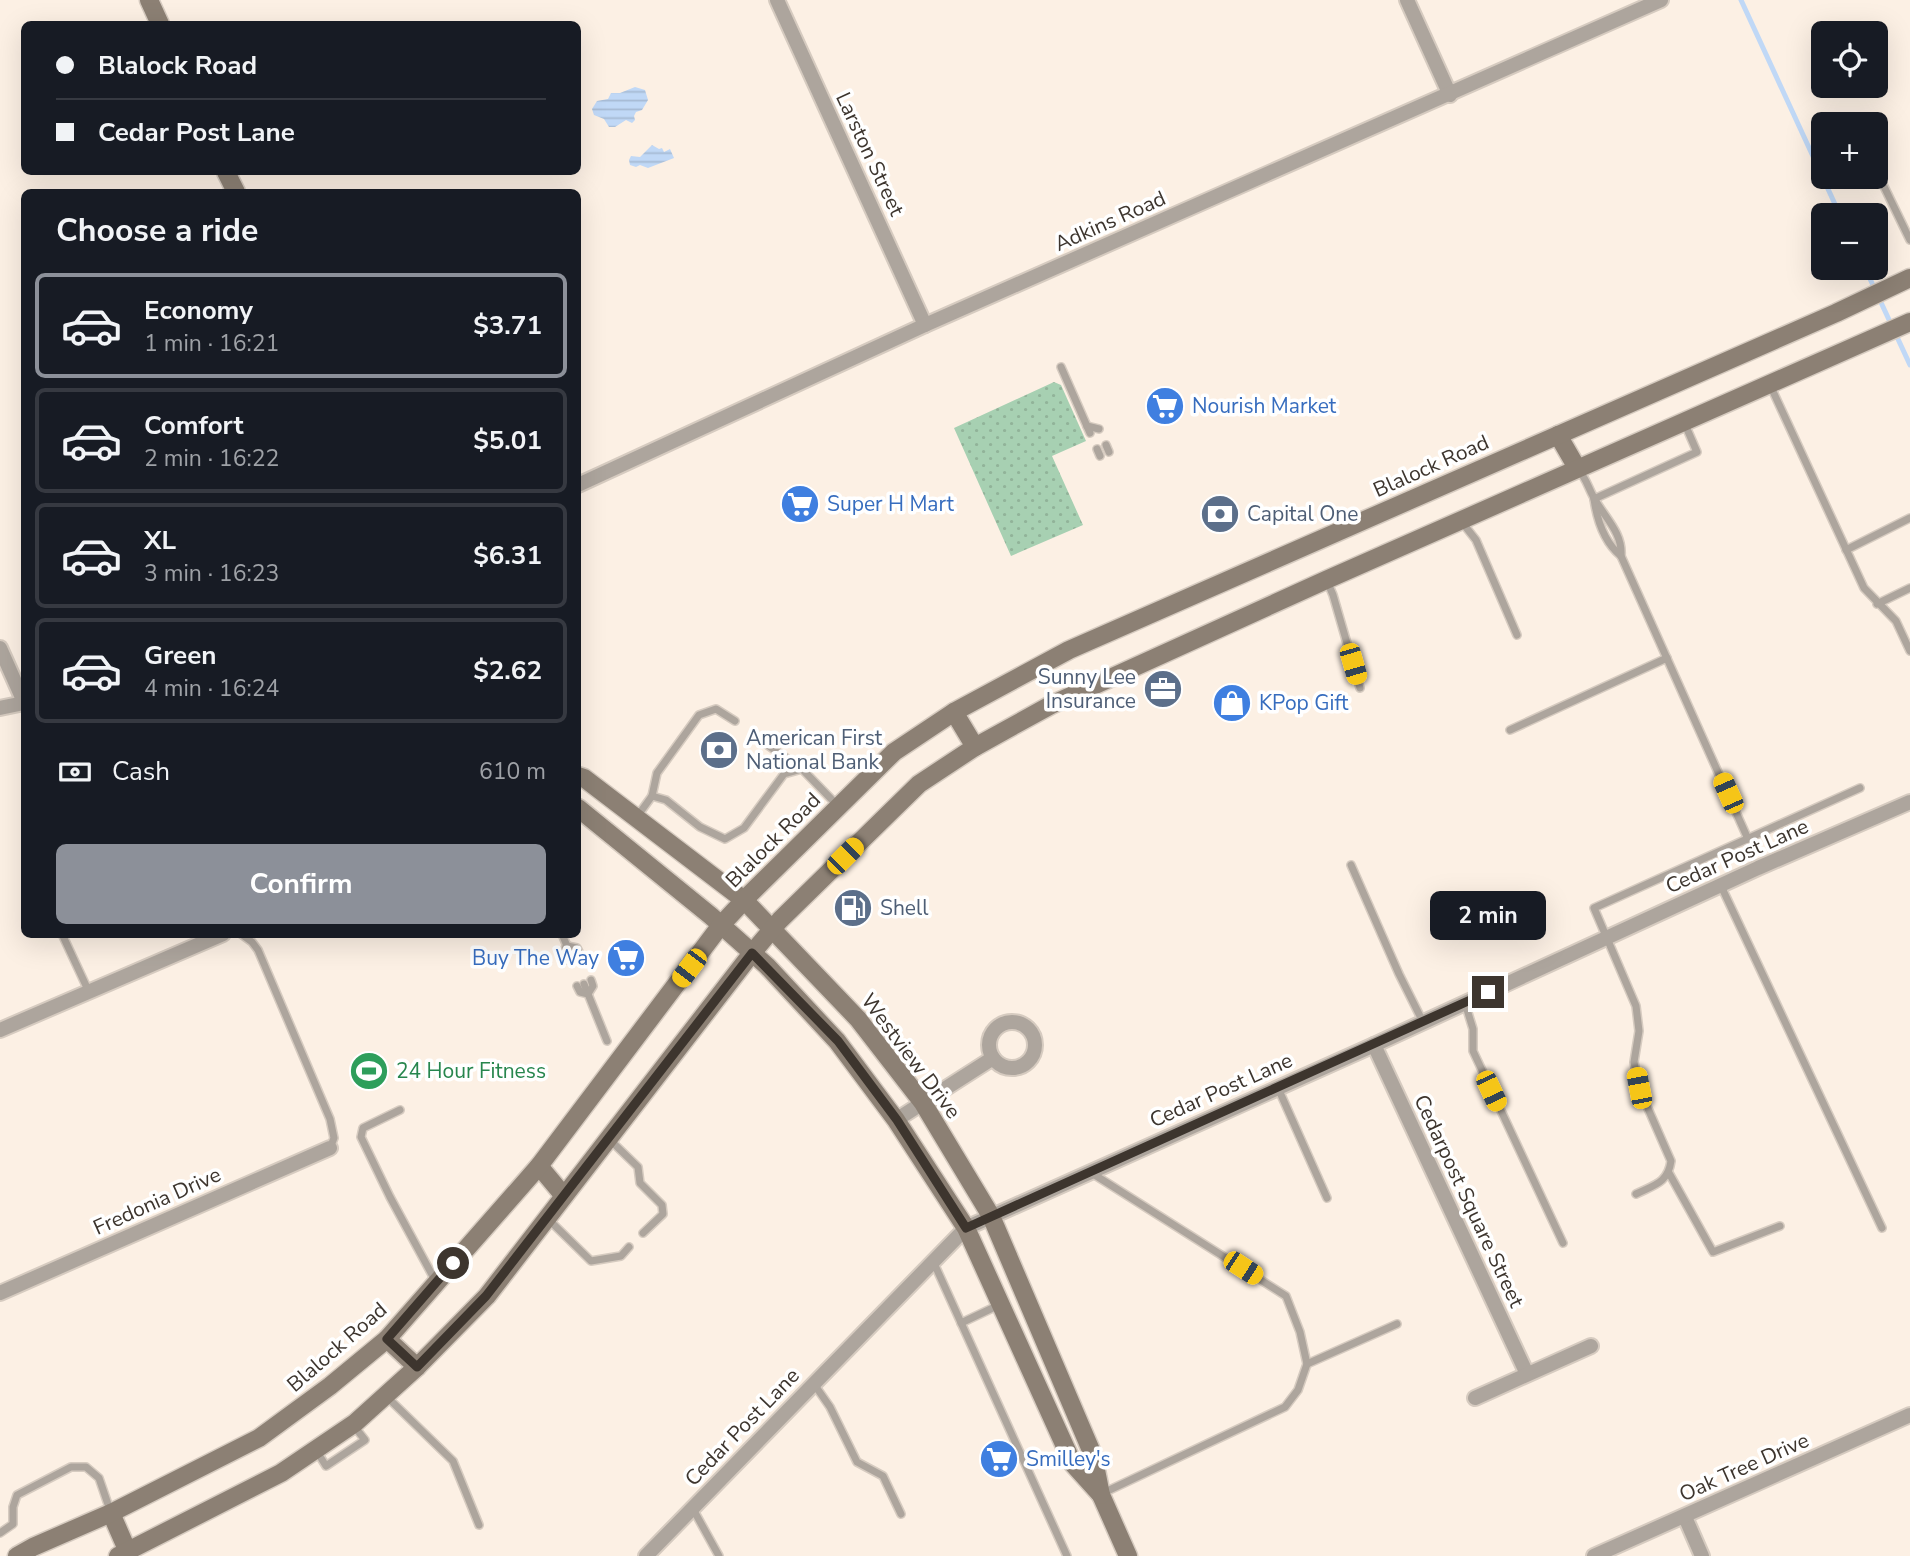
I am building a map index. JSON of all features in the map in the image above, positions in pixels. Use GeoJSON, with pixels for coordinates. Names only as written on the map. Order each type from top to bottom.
{"type":"FeatureCollection","features":[{"type":"Feature","properties":{"kind":"main road"},"geometry":{"type":"LineString","coordinates":[[149,0],[159,21]]}},
{"type":"Feature","properties":{"kind":"main road","name":"Blalock Road"},"geometry":{"type":"LineString","coordinates":[[17,1556],[111,1513],[259,1438],[330,1386],[387,1339],[539,1166],[721,925],[894,752],[954,712],[1072,649],[1903,281]]}},
{"type":"Feature","properties":{"kind":"main road"},"geometry":{"type":"LineString","coordinates":[[111,1513],[123,1554],[281,1473],[352,1424],[385,1396],[486,1296],[772,930],[919,784],[975,747],[1086,688],[1910,322]]}},
{"type":"Feature","properties":{"kind":"main road"},"geometry":{"type":"LineString","coordinates":[[1558,435],[1577,468]]}},
{"type":"Feature","properties":{"kind":"main road"},"geometry":{"type":"LineString","coordinates":[[954,712],[975,747]]}},
{"type":"Feature","properties":{"kind":"main road","name":"Westview Drive"},"geometry":{"type":"LineString","coordinates":[[581,777],[744,900],[858,1019],[923,1103],[991,1216],[1093,1455],[1101,1494],[1128,1556]]}},
{"type":"Feature","properties":{"kind":"main road","name":"Westview Drive"},"geometry":{"type":"LineString","coordinates":[[581,810],[721,925],[838,1041],[897,1120],[966,1228],[1073,1464],[1101,1494]]}},
{"type":"Feature","properties":{"kind":"main road"},"geometry":{"type":"LineString","coordinates":[[539,1166],[565,1196]]}},
{"type":"Feature","properties":{"kind":"main road"},"geometry":{"type":"LineString","coordinates":[[387,1339],[417,1367]]}},
{"type":"Feature","properties":{"kind":"street","name":"Larston Street"},"geometry":{"type":"LineString","coordinates":[[777,0],[925,324]]}},
{"type":"Feature","properties":{"kind":"street"},"geometry":{"type":"LineString","coordinates":[[1407,0],[1450,95]]}},
{"type":"Feature","properties":{"kind":"street","name":"Adkins Road"},"geometry":{"type":"LineString","coordinates":[[581,484],[925,324],[1661,0]]}},
{"type":"Feature","properties":{"kind":"street"},"geometry":{"type":"LineString","coordinates":[[0,648],[21,696]]}},
{"type":"Feature","properties":{"kind":"street"},"geometry":{"type":"LineString","coordinates":[[0,708],[21,704]]}},
{"type":"Feature","properties":{"kind":"street","name":"Cedar Post Lane"},"geometry":{"type":"LineString","coordinates":[[646,1556],[966,1228],[1374,1045],[1720,885],[1910,802]]}},
{"type":"Feature","properties":{"kind":"street"},"geometry":{"type":"LineString","coordinates":[[0,1030],[214,938]]}},
{"type":"Feature","properties":{"kind":"street","name":"Cedarpost Square Street"},"geometry":{"type":"LineString","coordinates":[[1374,1045],[1527,1374]]}},
{"type":"Feature","properties":{"kind":"street"},"geometry":{"type":"LineString","coordinates":[[897,1120],[993,1058]]}},
{"type":"Feature","properties":{"kind":"street","name":"Fredonia Drive"},"geometry":{"type":"LineString","coordinates":[[0,1293],[330,1148]]}},
{"type":"Feature","properties":{"kind":"street"},"geometry":{"type":"LineString","coordinates":[[1475,1398],[1591,1346]]}},
{"type":"Feature","properties":{"kind":"street","name":"Oak Tree Drive"},"geometry":{"type":"LineString","coordinates":[[1594,1556],[1910,1415]]}},
{"type":"Feature","properties":{"kind":"street"},"geometry":{"type":"LineString","coordinates":[[1685,1517],[1702,1556]]}},
{"type":"Feature","properties":{"kind":"lane"},"geometry":{"type":"LineString","coordinates":[[1885,189],[1910,240]]}},
{"type":"Feature","properties":{"kind":"lane"},"geometry":{"type":"LineString","coordinates":[[1061,367],[1088,429],[1099,429]]}},
{"type":"Feature","properties":{"kind":"lane"},"geometry":{"type":"LineString","coordinates":[[1770,384],[1864,588],[1896,621],[1910,651]]}},
{"type":"Feature","properties":{"kind":"lane"},"geometry":{"type":"LineString","coordinates":[[1594,499],[1697,452],[1684,422]]}},
{"type":"Feature","properties":{"kind":"lane"},"geometry":{"type":"LineString","coordinates":[[1577,468],[1622,545],[1621,556],[1748,839]]}},
{"type":"Feature","properties":{"kind":"lane"},"geometry":{"type":"LineString","coordinates":[[1846,550],[1910,519]]}},
{"type":"Feature","properties":{"kind":"lane"},"geometry":{"type":"LineString","coordinates":[[1460,520],[1476,540],[1517,635]]}},
{"type":"Feature","properties":{"kind":"lane"},"geometry":{"type":"LineString","coordinates":[[1326,580],[1333,595],[1360,688]]}},
{"type":"Feature","properties":{"kind":"lane"},"geometry":{"type":"LineString","coordinates":[[1877,604],[1910,588]]}},
{"type":"Feature","properties":{"kind":"lane"},"geometry":{"type":"LineString","coordinates":[[1510,730],[1667,658]]}},
{"type":"Feature","properties":{"kind":"lane"},"geometry":{"type":"LineString","coordinates":[[636,818],[652,796],[657,773],[699,715],[716,709],[735,721]]}},
{"type":"Feature","properties":{"kind":"lane"},"geometry":{"type":"LineString","coordinates":[[753,735],[802,769],[839,806]]}},
{"type":"Feature","properties":{"kind":"lane"},"geometry":{"type":"LineString","coordinates":[[652,796],[666,800],[700,827],[725,839],[744,828],[784,774],[802,769]]}},
{"type":"Feature","properties":{"kind":"lane"},"geometry":{"type":"LineString","coordinates":[[1636,1194],[1660,1183],[1669,1173],[1671,1161],[1639,1088],[1634,1062],[1639,1031],[1636,1006],[1594,908],[1860,788]]}},
{"type":"Feature","properties":{"kind":"lane"},"geometry":{"type":"LineString","coordinates":[[1350,865],[1423,1022]]}},
{"type":"Feature","properties":{"kind":"lane"},"geometry":{"type":"LineString","coordinates":[[1720,885],[1882,1228]]}},
{"type":"Feature","properties":{"kind":"lane"},"geometry":{"type":"LineString","coordinates":[[64,938],[89,992]]}},
{"type":"Feature","properties":{"kind":"lane"},"geometry":{"type":"LineString","coordinates":[[246,938],[258,950],[326,1108],[334,1130],[334,1143],[330,1148]]}},
{"type":"Feature","properties":{"kind":"lane"},"geometry":{"type":"LineString","coordinates":[[564,938],[567,946],[563,955],[569,959]]}},
{"type":"Feature","properties":{"kind":"lane"},"geometry":{"type":"LineString","coordinates":[[567,946],[578,948],[580,954]]}},
{"type":"Feature","properties":{"kind":"lane"},"geometry":{"type":"LineString","coordinates":[[584,984],[593,986],[588,994],[580,992],[584,984]]}},
{"type":"Feature","properties":{"kind":"lane"},"geometry":{"type":"LineString","coordinates":[[588,994],[607,1041]]}},
{"type":"Feature","properties":{"kind":"lane"},"geometry":{"type":"LineString","coordinates":[[1465,1003],[1473,1029],[1473,1051],[1563,1243]]}},
{"type":"Feature","properties":{"kind":"lane"},"geometry":{"type":"LineString","coordinates":[[1278,1088],[1327,1198]]}},
{"type":"Feature","properties":{"kind":"lane"},"geometry":{"type":"LineString","coordinates":[[400,1110],[363,1128],[361,1137],[436,1283]]}},
{"type":"Feature","properties":{"kind":"lane"},"geometry":{"type":"LineString","coordinates":[[609,1138],[638,1167],[640,1183],[662,1205],[663,1214],[643,1233]]}},
{"type":"Feature","properties":{"kind":"lane"},"geometry":{"type":"LineString","coordinates":[[1090,1172],[1286,1296],[1300,1332],[1307,1364],[1298,1390],[1285,1407],[1101,1494]]}},
{"type":"Feature","properties":{"kind":"lane"},"geometry":{"type":"LineString","coordinates":[[1669,1173],[1713,1252],[1780,1226]]}},
{"type":"Feature","properties":{"kind":"lane"},"geometry":{"type":"LineString","coordinates":[[547,1218],[591,1261],[621,1256],[629,1247]]}},
{"type":"Feature","properties":{"kind":"lane"},"geometry":{"type":"LineString","coordinates":[[933,1261],[1067,1556]]}},
{"type":"Feature","properties":{"kind":"lane"},"geometry":{"type":"LineString","coordinates":[[961,1323],[1001,1304]]}},
{"type":"Feature","properties":{"kind":"lane"},"geometry":{"type":"LineString","coordinates":[[1307,1364],[1397,1324]]}},
{"type":"Feature","properties":{"kind":"lane"},"geometry":{"type":"LineString","coordinates":[[814,1384],[830,1407],[857,1462],[883,1476],[901,1514]]}},
{"type":"Feature","properties":{"kind":"lane"},"geometry":{"type":"LineString","coordinates":[[385,1396],[453,1461],[479,1525]]}},
{"type":"Feature","properties":{"kind":"lane"},"geometry":{"type":"LineString","coordinates":[[0,1533],[13,1524],[13,1507],[17,1495],[71,1467],[86,1467],[99,1478],[111,1513]]}},
{"type":"Feature","properties":{"kind":"lane"},"geometry":{"type":"LineString","coordinates":[[693,1508],[719,1556]]}},
{"type":"Feature","properties":{"kind":"green space"},"geometry":{"type":"Polygon","coordinates":[[[1054,382],[1061,385],[1086,441],[1052,456],[1083,525],[1011,556],[954,428],[1054,382]]]}},
{"type":"Feature","properties":{"kind":"water"},"geometry":{"type":"Polygon","coordinates":[[[635,87],[645,90],[648,100],[642,110],[636,112],[632,123],[626,120],[615,127],[609,127],[604,119],[594,115],[592,109],[597,101],[608,99],[611,93],[620,93],[635,87]]]}},
{"type":"Feature","properties":{"kind":"water"},"geometry":{"type":"Polygon","coordinates":[[[652,145],[662,148],[664,152],[670,149],[674,158],[648,168],[630,165],[631,156],[640,157],[652,145]]]}},
{"type":"Feature","properties":{"kind":"waterway"},"geometry":{"type":"LineString","coordinates":[[1741,0],[1834,203]]}},
{"type":"Feature","properties":{"kind":"waterway"},"geometry":{"type":"LineString","coordinates":[[1871,280],[1910,365]]}},
{"type":"Feature","properties":{"kind":"place","name":"Nourish Market"},"geometry":{"type":"Point","coordinates":[1165,406]}},
{"type":"Feature","properties":{"kind":"place","name":"Super H Mart"},"geometry":{"type":"Point","coordinates":[800,504]}},
{"type":"Feature","properties":{"kind":"place","name":"Capital One"},"geometry":{"type":"Point","coordinates":[1220,514]}},
{"type":"Feature","properties":{"kind":"place","name":"Sunny Lee Insurance"},"geometry":{"type":"Point","coordinates":[1163,689]}},
{"type":"Feature","properties":{"kind":"place","name":"KPop Gift"},"geometry":{"type":"Point","coordinates":[1232,703]}},
{"type":"Feature","properties":{"kind":"place","name":"American First National Bank"},"geometry":{"type":"Point","coordinates":[719,750]}},
{"type":"Feature","properties":{"kind":"place","name":"Shell"},"geometry":{"type":"Point","coordinates":[853,908]}},
{"type":"Feature","properties":{"kind":"place","name":"Buy The Way"},"geometry":{"type":"Point","coordinates":[626,958]}},
{"type":"Feature","properties":{"kind":"place","name":"24 Hour Fitness"},"geometry":{"type":"Point","coordinates":[369,1071]}},
{"type":"Feature","properties":{"kind":"place","name":"Smilley's"},"geometry":{"type":"Point","coordinates":[999,1459]}},
{"type":"Feature","properties":{"kind":"route"},"geometry":{"type":"LineString","coordinates":[[453,1263],[387,1339],[417,1367],[486,1296],[752,953],[838,1041],[897,1120],[966,1228],[1488,992]]}}]}
